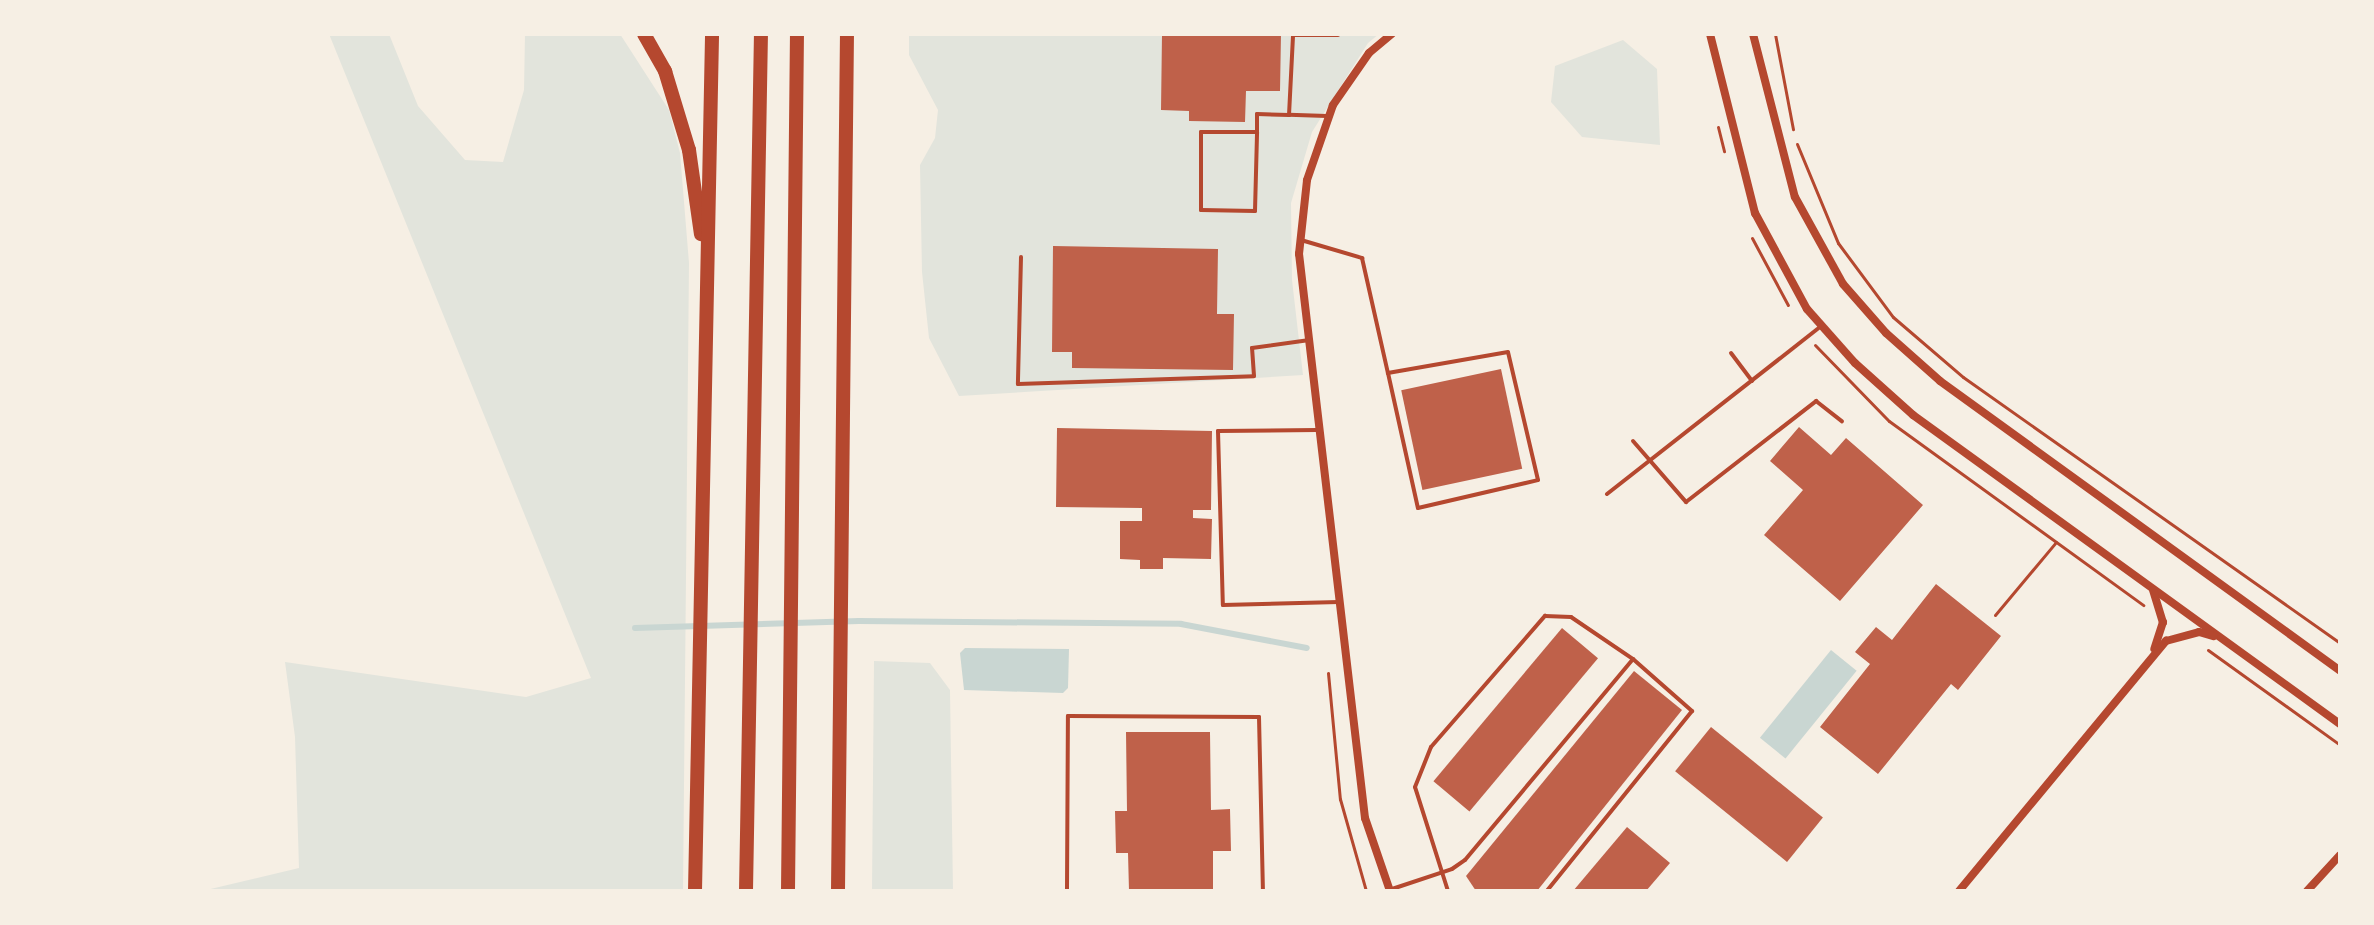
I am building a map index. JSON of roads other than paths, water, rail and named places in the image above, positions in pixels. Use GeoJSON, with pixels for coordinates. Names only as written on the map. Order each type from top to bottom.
{"type":"FeatureCollection","features":[{"type":"Feature","properties":{"kind":"highway"},"geometry":{"type":"LineString","coordinates":[[644,34],[665,71],[689,150],[705,262]]}},
{"type":"Feature","properties":{"kind":"highway"},"geometry":{"type":"LineString","coordinates":[[695,891],[698,599],[712,34]]}},
{"type":"Feature","properties":{"kind":"highway"},"geometry":{"type":"LineString","coordinates":[[746,891],[761,34]]}},
{"type":"Feature","properties":{"kind":"highway"},"geometry":{"type":"LineString","coordinates":[[788,891],[797,34]]}},
{"type":"Feature","properties":{"kind":"highway"},"geometry":{"type":"LineString","coordinates":[[838,891],[847,34]]}},
{"type":"Feature","properties":{"kind":"street"},"geometry":{"type":"LineString","coordinates":[[1390,890],[1365,818],[1309,340],[1301,240],[1307,180],[1329,116],[1369,53],[1392,34]]}},
{"type":"Feature","properties":{"kind":"street"},"geometry":{"type":"LineString","coordinates":[[1710,34],[1755,213],[1807,309],[1822,326],[1913,415],[2340,724]]}},
{"type":"Feature","properties":{"kind":"street"},"geometry":{"type":"LineString","coordinates":[[1753,34],[1795,197],[1843,284],[1886,333],[1940,381],[2340,671]]}},
{"type":"Feature","properties":{"kind":"street"},"geometry":{"type":"LineString","coordinates":[[2149,659],[2163,622],[2151,586]]}},
{"type":"Feature","properties":{"kind":"street"},"geometry":{"type":"LineString","coordinates":[[1959,891],[2166,641],[2182,634],[2221,638]]}},
{"type":"Feature","properties":{"kind":"street"},"geometry":{"type":"LineString","coordinates":[[2307,891],[2340,855]]}},
{"type":"Feature","properties":{"kind":"lane"},"geometry":{"type":"LineString","coordinates":[[1289,115],[1293,35],[1338,35]]}},
{"type":"Feature","properties":{"kind":"lane"},"geometry":{"type":"LineString","coordinates":[[1257,132],[1201,132],[1201,210],[1255,211],[1257,132],[1257,114],[1329,116]]}},
{"type":"Feature","properties":{"kind":"lane"},"geometry":{"type":"LineString","coordinates":[[1301,240],[1362,258],[1418,508],[1538,480],[1508,352],[1388,373]]}},
{"type":"Feature","properties":{"kind":"lane"},"geometry":{"type":"LineString","coordinates":[[1021,257],[1018,384],[1254,376],[1252,348],[1309,340]]}},
{"type":"Feature","properties":{"kind":"lane"},"geometry":{"type":"LineString","coordinates":[[1607,494],[1822,326]]}},
{"type":"Feature","properties":{"kind":"lane"},"geometry":{"type":"LineString","coordinates":[[1731,353],[1752,381]]}},
{"type":"Feature","properties":{"kind":"lane"},"geometry":{"type":"LineString","coordinates":[[1633,441],[1686,502],[1816,401],[1842,421]]}},
{"type":"Feature","properties":{"kind":"lane"},"geometry":{"type":"LineString","coordinates":[[1319,430],[1218,431],[1223,605],[1339,602]]}},
{"type":"Feature","properties":{"kind":"lane"},"geometry":{"type":"LineString","coordinates":[[1448,891],[1438,874],[1415,787],[1419,769],[1431,747],[1545,616],[1571,617],[1633,659],[1692,711],[1547,891]]}},
{"type":"Feature","properties":{"kind":"lane"},"geometry":{"type":"LineString","coordinates":[[1390,890],[1438,874],[1465,860],[1633,659]]}},
{"type":"Feature","properties":{"kind":"lane"},"geometry":{"type":"LineString","coordinates":[[1067,891],[1068,716],[1259,717],[1263,891]]}},
{"type":"Feature","properties":{"kind":"waterway"},"geometry":{"type":"LineString","coordinates":[[635,628],[859,621],[1181,624],[1307,648]]}}]}
